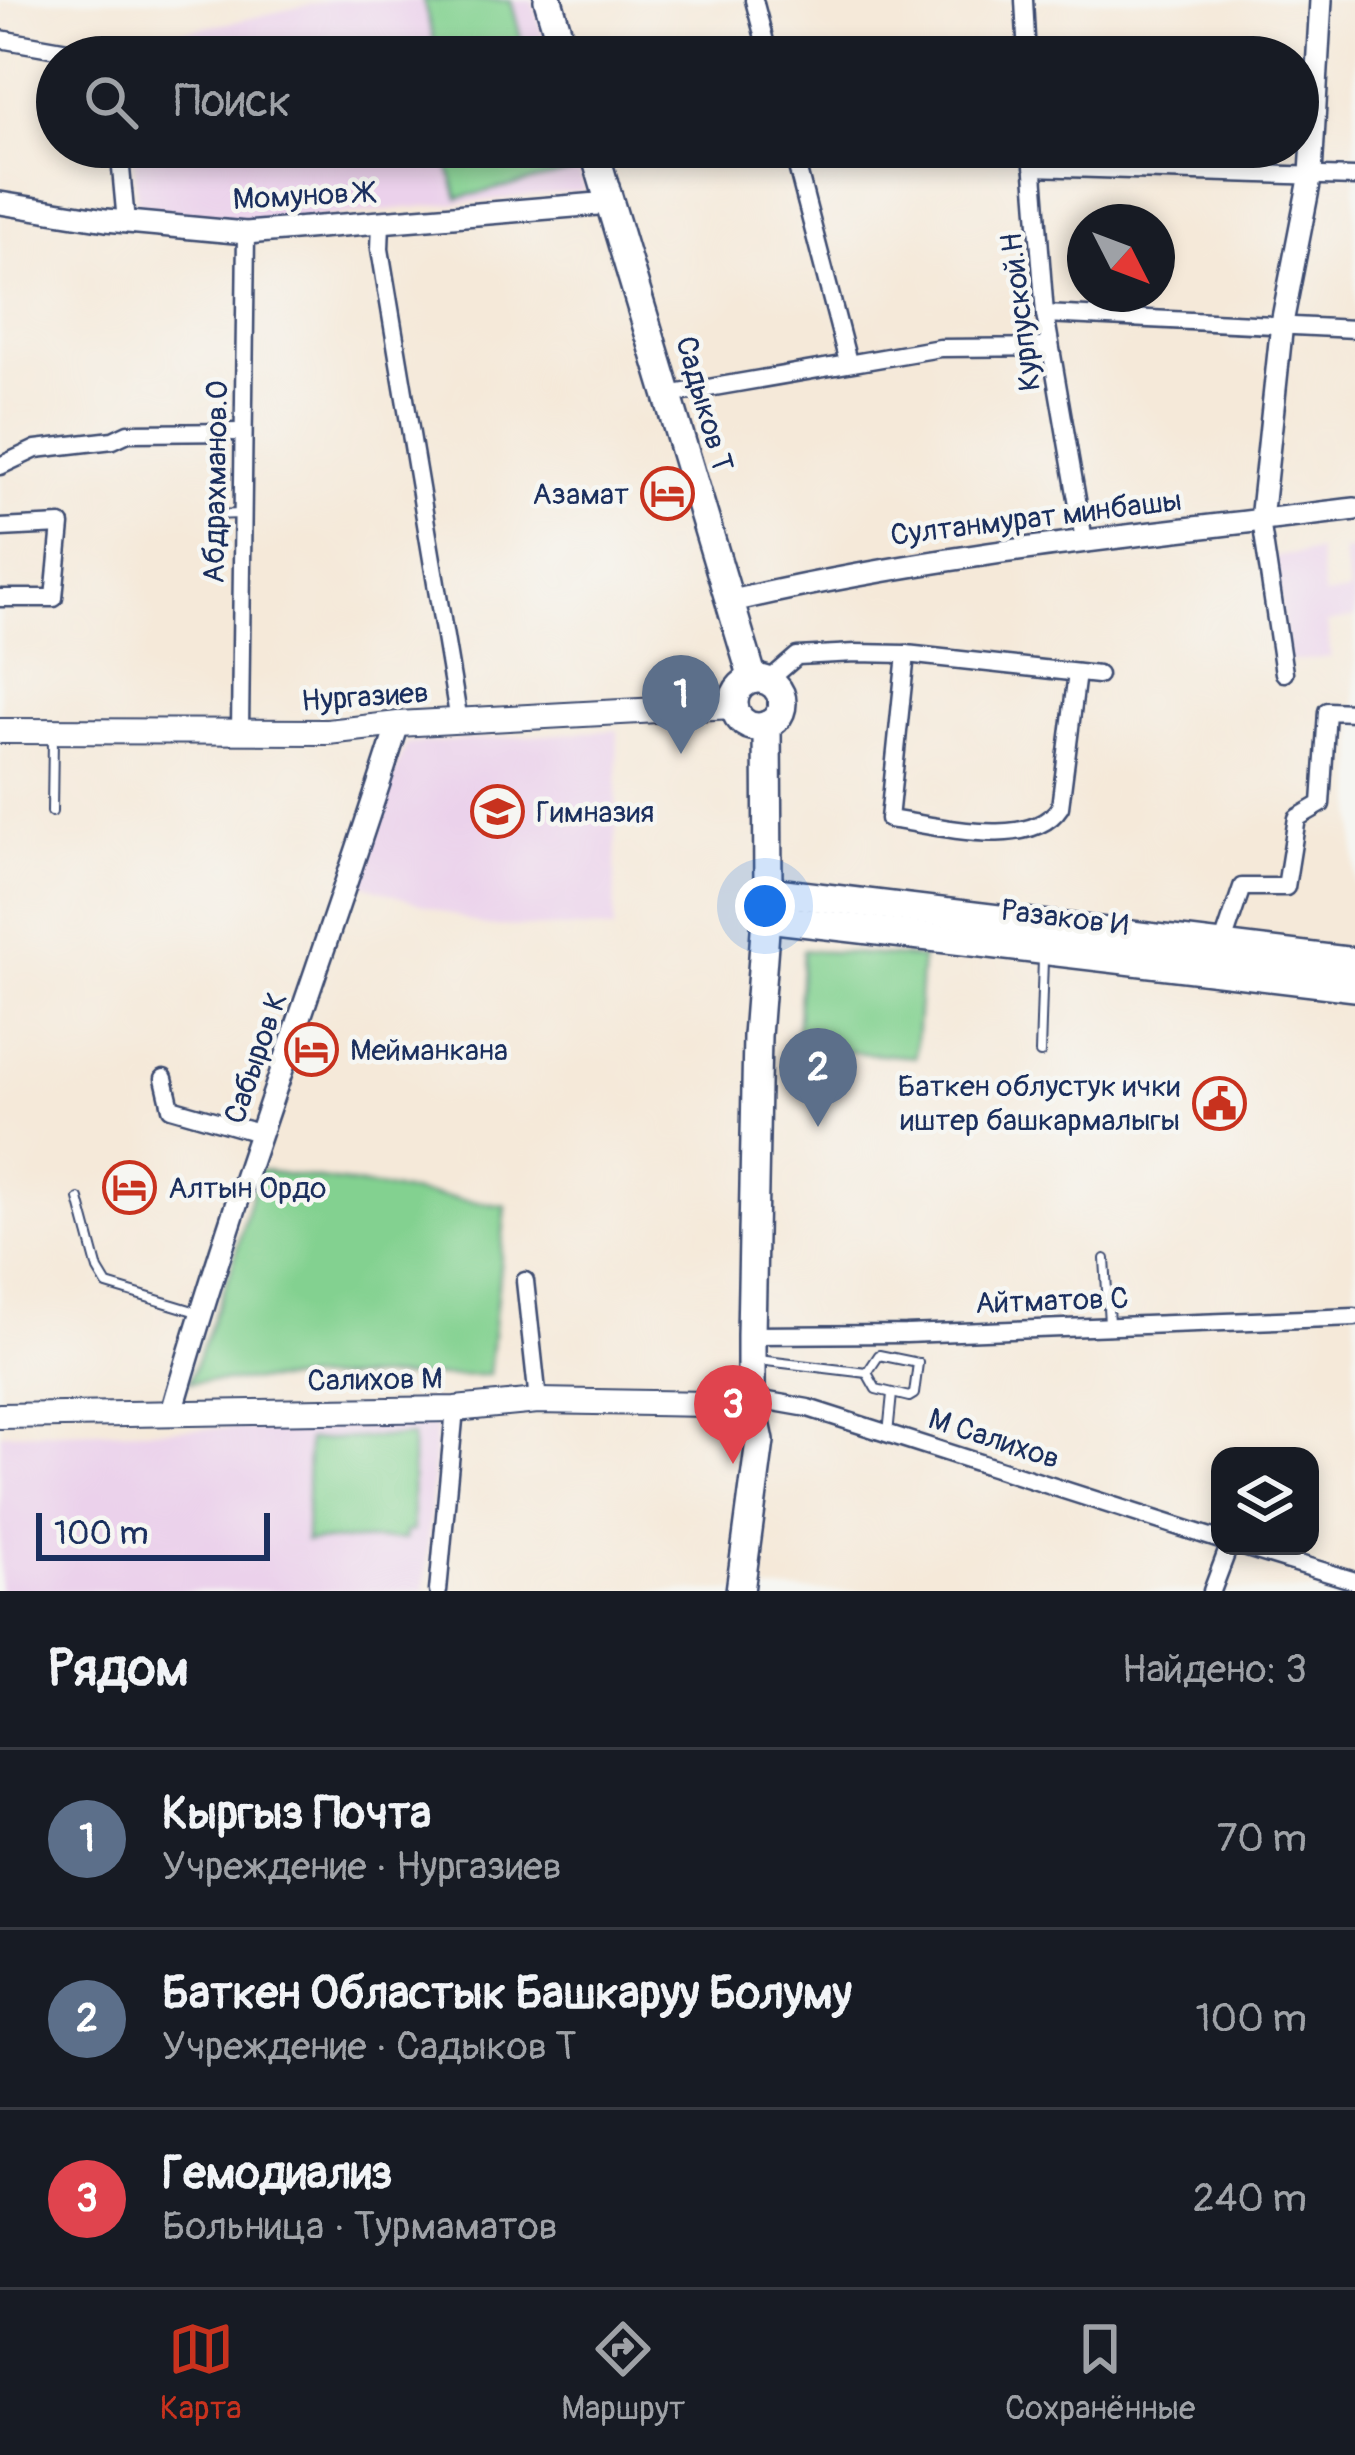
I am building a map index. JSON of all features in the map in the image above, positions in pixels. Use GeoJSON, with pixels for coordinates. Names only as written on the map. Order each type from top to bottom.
{"type":"FeatureCollection","features":[{"type":"Feature","properties":{"kind":"main road"},"geometry":{"type":"LineString","coordinates":[[548,0],[559,36]]}},
{"type":"Feature","properties":{"kind":"main road","name":"Садыков Т"},"geometry":{"type":"LineString","coordinates":[[599,168],[728,602],[760,680]]}},
{"type":"Feature","properties":{"kind":"main road"},"geometry":{"type":"LineString","coordinates":[[740,1591],[760,1441],[751,1398],[751,1347],[757,1036],[768,904],[767,725],[782,707],[779,692],[760,680],[737,691],[733,706],[745,723],[767,725]]}},
{"type":"Feature","properties":{"kind":"main road","name":"Нургазиев"},"geometry":{"type":"LineString","coordinates":[[0,730],[328,732],[733,706]]}},
{"type":"Feature","properties":{"kind":"main road","name":"Разаков И"},"geometry":{"type":"LineString","coordinates":[[768,904],[1222,946],[1268,964],[1355,987]]}},
{"type":"Feature","properties":{"kind":"main road","name":"Разаков И"},"geometry":{"type":"LineString","coordinates":[[768,904],[1043,949],[1268,964],[1355,962]]}},
{"type":"Feature","properties":{"kind":"main road","name":"Салихов М"},"geometry":{"type":"LineString","coordinates":[[0,1416],[455,1409],[538,1401],[708,1403],[751,1398]]}},
{"type":"Feature","properties":{"kind":"street"},"geometry":{"type":"LineString","coordinates":[[754,0],[763,36]]}},
{"type":"Feature","properties":{"kind":"street"},"geometry":{"type":"LineString","coordinates":[[1024,0],[1026,36]]}},
{"type":"Feature","properties":{"kind":"street"},"geometry":{"type":"LineString","coordinates":[[1319,36],[1321,0]]}},
{"type":"Feature","properties":{"kind":"street"},"geometry":{"type":"LineString","coordinates":[[0,39],[36,45]]}},
{"type":"Feature","properties":{"kind":"street"},"geometry":{"type":"LineString","coordinates":[[121,168],[126,221]]}},
{"type":"Feature","properties":{"kind":"street"},"geometry":{"type":"LineString","coordinates":[[797,168],[848,362]]}},
{"type":"Feature","properties":{"kind":"street","name":"Курпуской.Н"},"geometry":{"type":"LineString","coordinates":[[1033,168],[1045,314],[1084,540]]}},
{"type":"Feature","properties":{"kind":"street"},"geometry":{"type":"LineString","coordinates":[[1073,168],[1355,177]]}},
{"type":"Feature","properties":{"kind":"street"},"geometry":{"type":"LineString","coordinates":[[1284,673],[1262,520],[1282,323],[1311,168]]}},
{"type":"Feature","properties":{"kind":"street","name":"Момунов Ж"},"geometry":{"type":"LineString","coordinates":[[0,203],[246,233],[610,203]]}},
{"type":"Feature","properties":{"kind":"street"},"geometry":{"type":"LineString","coordinates":[[381,223],[380,249],[406,422],[459,721]]}},
{"type":"Feature","properties":{"kind":"street","name":"Абдрахманов.О"},"geometry":{"type":"LineString","coordinates":[[239,731],[246,233]]}},
{"type":"Feature","properties":{"kind":"street"},"geometry":{"type":"LineString","coordinates":[[1045,314],[1355,329]]}},
{"type":"Feature","properties":{"kind":"street"},"geometry":{"type":"LineString","coordinates":[[668,395],[940,348],[1050,347]]}},
{"type":"Feature","properties":{"kind":"street"},"geometry":{"type":"LineString","coordinates":[[0,466],[36,449],[113,440],[128,433],[243,432]]}},
{"type":"Feature","properties":{"kind":"street","name":"Султанмурат минбашы"},"geometry":{"type":"LineString","coordinates":[[728,602],[875,570],[1355,509]]}},
{"type":"Feature","properties":{"kind":"street"},"geometry":{"type":"LineString","coordinates":[[0,528],[61,525],[54,598],[0,598]]}},
{"type":"Feature","properties":{"kind":"street"},"geometry":{"type":"LineString","coordinates":[[907,654],[889,819],[1009,834],[1047,823],[1060,807],[1077,673]]}},
{"type":"Feature","properties":{"kind":"street"},"geometry":{"type":"LineString","coordinates":[[760,680],[797,656],[907,654],[1098,675]]}},
{"type":"Feature","properties":{"kind":"street"},"geometry":{"type":"LineString","coordinates":[[1222,946],[1242,887],[1286,886],[1297,818],[1321,804],[1327,711],[1355,712]]}},
{"type":"Feature","properties":{"kind":"street","name":"Сабыров К"},"geometry":{"type":"LineString","coordinates":[[172,1412],[398,724]]}},
{"type":"Feature","properties":{"kind":"street"},"geometry":{"type":"LineString","coordinates":[[164,1078],[171,1108],[262,1134]]}},
{"type":"Feature","properties":{"kind":"street"},"geometry":{"type":"LineString","coordinates":[[524,1281],[538,1401]]}},
{"type":"Feature","properties":{"kind":"street","name":"Айтматов С"},"geometry":{"type":"LineString","coordinates":[[751,1347],[906,1334],[1355,1316]]}},
{"type":"Feature","properties":{"kind":"street","name":"М Салихов"},"geometry":{"type":"LineString","coordinates":[[751,1398],[795,1405],[1211,1537]]}},
{"type":"Feature","properties":{"kind":"street"},"geometry":{"type":"LineString","coordinates":[[438,1591],[455,1409]]}},
{"type":"Feature","properties":{"kind":"street"},"geometry":{"type":"LineString","coordinates":[[1212,1591],[1226,1555]]}},
{"type":"Feature","properties":{"kind":"street"},"geometry":{"type":"LineString","coordinates":[[1270,1555],[1355,1581]]}},
{"type":"Feature","properties":{"kind":"lane"},"geometry":{"type":"LineString","coordinates":[[212,515],[242,514]]}},
{"type":"Feature","properties":{"kind":"lane"},"geometry":{"type":"LineString","coordinates":[[52,812],[54,731]]}},
{"type":"Feature","properties":{"kind":"lane"},"geometry":{"type":"LineString","coordinates":[[1040,1053],[1043,949]]}},
{"type":"Feature","properties":{"kind":"lane"},"geometry":{"type":"LineString","coordinates":[[79,1199],[98,1270],[107,1286],[202,1313]]}},
{"type":"Feature","properties":{"kind":"lane"},"geometry":{"type":"LineString","coordinates":[[1105,1258],[1109,1326]]}},
{"type":"Feature","properties":{"kind":"lane"},"geometry":{"type":"LineString","coordinates":[[900,1358],[906,1334]]}},
{"type":"Feature","properties":{"kind":"lane"},"geometry":{"type":"LineString","coordinates":[[751,1347],[867,1373],[876,1389],[909,1397],[914,1394],[918,1363],[879,1354],[867,1373]]}},
{"type":"Feature","properties":{"kind":"lane"},"geometry":{"type":"LineString","coordinates":[[888,1434],[892,1394]]}},
{"type":"Feature","properties":{"kind":"shaded area"},"geometry":{"type":"Polygon","coordinates":[[[328,0],[533,0],[543,36],[154,36],[328,0]]]}},
{"type":"Feature","properties":{"kind":"shaded area"},"geometry":{"type":"Polygon","coordinates":[[[135,168],[579,168],[585,191],[252,223],[138,212],[135,168]]]}},
{"type":"Feature","properties":{"kind":"shaded area"},"geometry":{"type":"Polygon","coordinates":[[[1355,550],[1355,618],[1327,623],[1331,657],[1288,662],[1275,557],[1318,551],[1324,596],[1350,592],[1343,552],[1355,550]]]}},
{"type":"Feature","properties":{"kind":"shaded area","name":"Гимназия"},"geometry":{"type":"Polygon","coordinates":[[[618,730],[614,929],[485,926],[351,880],[406,744],[618,730]]]}},
{"type":"Feature","properties":{"kind":"shaded area"},"geometry":{"type":"Polygon","coordinates":[[[436,1424],[425,1591],[0,1591],[0,1433],[436,1424]]]}},
{"type":"Feature","properties":{"kind":"green space"},"geometry":{"type":"Polygon","coordinates":[[[423,0],[511,0],[520,36],[432,36],[423,0]]]}},
{"type":"Feature","properties":{"kind":"green space"},"geometry":{"type":"Polygon","coordinates":[[[449,168],[570,168],[571,172],[458,198],[449,168]]]}},
{"type":"Feature","properties":{"kind":"green space"},"geometry":{"type":"Polygon","coordinates":[[[803,950],[922,958],[915,1057],[796,1048],[803,950]]]}},
{"type":"Feature","properties":{"kind":"green space"},"geometry":{"type":"Polygon","coordinates":[[[258,1170],[506,1206],[489,1375],[189,1382],[230,1273],[258,1170]]]}},
{"type":"Feature","properties":{"kind":"green space"},"geometry":{"type":"Polygon","coordinates":[[[412,1436],[413,1531],[405,1532],[405,1539],[306,1541],[308,1440],[412,1436]]]}},
{"type":"Feature","properties":{"kind":"place","name":"Азамат"},"geometry":{"type":"Point","coordinates":[668,494]}},
{"type":"Feature","properties":{"kind":"place","name":"Кыргыз Почта"},"geometry":{"type":"Point","coordinates":[681,754]}},
{"type":"Feature","properties":{"kind":"place","name":"Гимназия"},"geometry":{"type":"Point","coordinates":[497,812]}},
{"type":"Feature","properties":{"kind":"place","name":"Мейманкана"},"geometry":{"type":"Point","coordinates":[311,1050]}},
{"type":"Feature","properties":{"kind":"place","name":"Баткен облустук ички иштер башкармалыгы"},"geometry":{"type":"Point","coordinates":[1219,1103]}},
{"type":"Feature","properties":{"kind":"place","name":"Баткен Областык Башкаруу Болуму"},"geometry":{"type":"Point","coordinates":[818,1127]}},
{"type":"Feature","properties":{"kind":"place","name":"Алтын Ордо"},"geometry":{"type":"Point","coordinates":[129,1188]}},
{"type":"Feature","properties":{"kind":"place","name":"Гемодиализ"},"geometry":{"type":"Point","coordinates":[733,1464]}}]}
